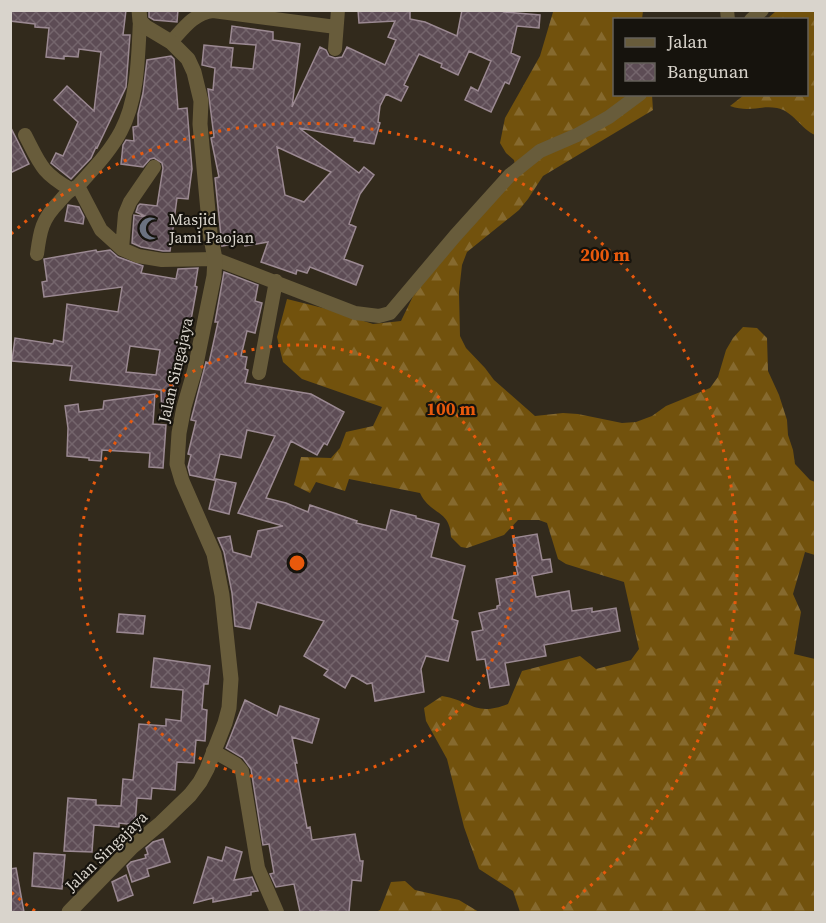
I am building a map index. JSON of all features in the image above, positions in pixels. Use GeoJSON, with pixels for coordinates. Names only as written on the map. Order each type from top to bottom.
{"type":"FeatureCollection","features":[{"type":"Feature","properties":{"kind":"street"},"geometry":{"type":"LineString","coordinates":[[335,49],[338,10]]}},
{"type":"Feature","properties":{"kind":"street"},"geometry":{"type":"LineString","coordinates":[[171,42],[204,11],[230,12],[336,27]]}},
{"type":"Feature","properties":{"kind":"street"},"geometry":{"type":"LineString","coordinates":[[38,255],[40,233],[47,214],[74,188],[121,132],[129,112],[138,56],[140,16]]}},
{"type":"Feature","properties":{"kind":"street","name":"Jalan Singajaya"},"geometry":{"type":"LineString","coordinates":[[69,912],[132,847],[190,795],[207,769],[229,708],[231,680],[222,594],[214,554],[182,481],[177,464],[184,406],[211,299],[215,259],[210,233],[200,124],[201,101],[194,72],[188,59],[171,42],[154,33],[140,16]]}},
{"type":"Feature","properties":{"kind":"street"},"geometry":{"type":"LineString","coordinates":[[25,135],[44,171],[51,178],[74,188],[101,230],[122,249],[149,259],[215,259],[356,313],[379,315],[390,313],[399,304],[455,236],[510,175],[540,151],[609,117],[637,96]]}},
{"type":"Feature","properties":{"kind":"street"},"geometry":{"type":"LineString","coordinates":[[122,249],[125,214],[130,202],[154,167]]}},
{"type":"Feature","properties":{"kind":"street"},"geometry":{"type":"LineString","coordinates":[[259,373],[276,281]]}},
{"type":"Feature","properties":{"kind":"street"},"geometry":{"type":"LineString","coordinates":[[213,751],[236,764],[242,771],[258,868],[277,912]]}},
{"type":"Feature","properties":{"kind":"green space"},"geometry":{"type":"Polygon","coordinates":[[[559,10],[643,11],[642,18],[613,18],[613,96],[652,96],[653,110],[543,176],[519,210],[467,252],[462,265],[459,292],[460,336],[466,348],[494,380],[535,416],[578,414],[622,423],[636,422],[652,416],[666,406],[710,388],[718,377],[726,350],[743,327],[757,328],[767,338],[768,371],[787,420],[795,464],[810,480],[815,482],[815,555],[805,552],[793,594],[801,612],[794,654],[815,659],[815,912],[520,912],[513,891],[479,869],[464,827],[447,759],[426,721],[424,708],[442,696],[474,707],[497,708],[508,704],[522,671],[580,656],[596,669],[631,660],[639,649],[624,582],[566,564],[558,559],[547,523],[539,520],[518,520],[504,535],[467,548],[461,547],[451,537],[450,528],[444,517],[429,506],[420,493],[349,479],[345,491],[316,482],[310,493],[294,485],[301,457],[331,458],[340,448],[346,432],[373,426],[382,407],[302,379],[283,362],[277,337],[287,299],[373,324],[401,321],[417,288],[517,175],[514,160],[500,143],[505,118],[540,56],[553,12],[559,10]]]}},
{"type":"Feature","properties":{"kind":"green space"},"geometry":{"type":"Polygon","coordinates":[[[776,11],[815,11],[815,135],[783,110],[771,107],[743,109],[730,106],[743,96],[808,96],[808,18],[768,18],[776,11]]]}},
{"type":"Feature","properties":{"kind":"green space"},"geometry":{"type":"Polygon","coordinates":[[[405,881],[415,890],[459,900],[479,912],[376,912],[380,910],[391,882],[405,881]]]}},
{"type":"Feature","properties":{"kind":"building"},"geometry":{"type":"Polygon","coordinates":[[[10,10],[126,10],[123,35],[130,35],[126,87],[97,148],[91,158],[71,179],[51,163],[56,153],[63,156],[78,122],[54,100],[67,86],[94,111],[101,52],[79,49],[78,57],[64,56],[64,59],[46,57],[49,28],[10,21],[10,10]]]}},
{"type":"Feature","properties":{"kind":"building"},"geometry":{"type":"Polygon","coordinates":[[[149,10],[178,10],[177,22],[154,20],[149,17],[149,10]]]}},
{"type":"Feature","properties":{"kind":"building"},"geometry":{"type":"Polygon","coordinates":[[[358,10],[410,10],[410,19],[425,22],[457,36],[462,10],[504,10],[504,12],[540,15],[539,28],[517,26],[511,53],[520,57],[509,84],[505,82],[491,112],[465,100],[471,87],[478,91],[491,61],[469,51],[458,75],[441,67],[442,64],[419,54],[404,85],[408,87],[401,101],[386,94],[380,106],[378,122],[380,123],[374,144],[354,141],[355,138],[299,128],[359,173],[364,167],[374,175],[360,194],[349,224],[356,227],[344,259],[363,266],[356,285],[310,267],[307,273],[297,270],[296,274],[261,262],[268,242],[245,246],[244,242],[222,246],[215,178],[219,177],[211,138],[214,137],[208,89],[213,90],[215,68],[202,65],[204,45],[233,48],[231,67],[253,69],[256,45],[230,43],[232,26],[273,32],[273,40],[300,44],[292,107],[320,47],[326,50],[329,56],[335,58],[342,57],[347,47],[385,65],[396,40],[388,37],[395,21],[359,23],[358,10]],[[277,147],[285,195],[304,202],[331,172],[277,147]]]}},
{"type":"Feature","properties":{"kind":"building"},"geometry":{"type":"Polygon","coordinates":[[[171,56],[174,59],[178,109],[187,108],[192,169],[188,199],[177,198],[170,251],[163,251],[132,243],[134,215],[147,217],[136,212],[138,206],[140,204],[157,206],[162,163],[154,158],[143,167],[121,164],[123,145],[126,140],[134,141],[133,127],[138,126],[147,60],[171,56]]]}},
{"type":"Feature","properties":{"kind":"building"},"geometry":{"type":"Polygon","coordinates":[[[10,126],[29,164],[10,173],[10,126]]]}},
{"type":"Feature","properties":{"kind":"building"},"geometry":{"type":"Polygon","coordinates":[[[68,205],[79,207],[84,217],[83,224],[65,221],[68,205]]]}},
{"type":"Feature","properties":{"kind":"building"},"geometry":{"type":"Polygon","coordinates":[[[96,250],[97,252],[110,250],[118,257],[143,266],[141,273],[176,279],[178,269],[198,268],[188,336],[184,335],[180,362],[176,362],[169,420],[162,420],[161,390],[70,380],[72,366],[12,361],[15,338],[53,344],[54,340],[63,342],[67,304],[118,312],[122,287],[44,297],[42,282],[47,281],[44,259],[96,250]],[[130,346],[126,372],[156,375],[160,350],[130,346]]]}},
{"type":"Feature","properties":{"kind":"building"},"geometry":{"type":"Polygon","coordinates":[[[224,272],[258,285],[255,301],[262,303],[255,333],[247,331],[241,356],[247,357],[245,369],[248,370],[245,383],[311,394],[344,412],[327,445],[324,443],[317,455],[291,441],[266,498],[308,512],[310,505],[357,521],[356,523],[386,530],[391,510],[416,516],[416,518],[439,524],[431,557],[465,566],[452,619],[458,621],[448,661],[426,656],[421,669],[424,692],[375,701],[372,683],[367,684],[352,675],[345,688],[324,675],[328,670],[304,656],[324,621],[257,602],[250,629],[235,626],[232,593],[224,552],[218,538],[230,536],[233,552],[251,557],[258,531],[283,526],[238,513],[275,436],[247,430],[241,458],[220,454],[214,480],[190,475],[188,467],[191,455],[188,454],[196,421],[191,420],[206,362],[209,363],[218,322],[215,322],[224,272]]]}},
{"type":"Feature","properties":{"kind":"building"},"geometry":{"type":"Polygon","coordinates":[[[155,394],[153,424],[166,425],[163,468],[149,467],[150,453],[102,450],[101,461],[67,456],[68,428],[65,406],[78,404],[79,412],[103,409],[104,401],[155,394]]]}},
{"type":"Feature","properties":{"kind":"building"},"geometry":{"type":"Polygon","coordinates":[[[216,479],[236,483],[229,514],[209,509],[216,479]]]}},
{"type":"Feature","properties":{"kind":"building"},"geometry":{"type":"Polygon","coordinates":[[[537,534],[542,560],[550,559],[552,572],[532,576],[536,597],[569,591],[572,611],[592,608],[592,612],[616,608],[620,631],[544,645],[546,656],[505,663],[509,685],[490,688],[485,659],[477,660],[472,632],[483,630],[479,613],[497,609],[500,605],[496,579],[518,575],[513,538],[537,534]]]}},
{"type":"Feature","properties":{"kind":"building"},"geometry":{"type":"Polygon","coordinates":[[[119,614],[145,616],[143,634],[117,632],[119,614]]]}},
{"type":"Feature","properties":{"kind":"building"},"geometry":{"type":"Polygon","coordinates":[[[154,658],[210,666],[208,684],[204,684],[202,709],[207,710],[205,741],[196,740],[194,763],[177,762],[175,790],[152,788],[151,799],[137,798],[135,825],[119,823],[119,827],[94,825],[92,852],[64,851],[68,798],[96,800],[96,805],[121,806],[123,779],[133,780],[139,724],[166,726],[166,719],[181,721],[183,690],[151,687],[154,658]]]}},
{"type":"Feature","properties":{"kind":"building"},"geometry":{"type":"Polygon","coordinates":[[[245,700],[277,716],[280,706],[319,719],[312,743],[292,737],[297,763],[295,763],[307,828],[310,827],[312,840],[355,834],[360,861],[363,861],[361,881],[352,880],[349,912],[300,912],[294,884],[276,887],[270,874],[274,873],[269,844],[263,845],[251,769],[243,758],[226,748],[245,700]]]}},
{"type":"Feature","properties":{"kind":"building"},"geometry":{"type":"Polygon","coordinates":[[[163,839],[170,862],[147,869],[149,876],[132,882],[127,866],[131,862],[146,858],[145,855],[148,854],[146,848],[153,842],[163,839]]]}},
{"type":"Feature","properties":{"kind":"building"},"geometry":{"type":"Polygon","coordinates":[[[226,847],[242,852],[234,880],[252,877],[258,891],[251,892],[251,895],[213,902],[213,898],[194,903],[208,857],[222,861],[226,847]]]}},
{"type":"Feature","properties":{"kind":"building"},"geometry":{"type":"Polygon","coordinates":[[[34,853],[65,855],[62,889],[32,886],[34,853]]]}},
{"type":"Feature","properties":{"kind":"building"},"geometry":{"type":"Polygon","coordinates":[[[16,868],[24,912],[10,912],[10,869],[16,868]]]}},
{"type":"Feature","properties":{"kind":"building"},"geometry":{"type":"Polygon","coordinates":[[[126,875],[133,895],[118,901],[112,882],[126,875]]]}},
{"type":"Feature","properties":{"kind":"place","name":"Masjid Jami Paojan"},"geometry":{"type":"Point","coordinates":[151,228]}}]}
